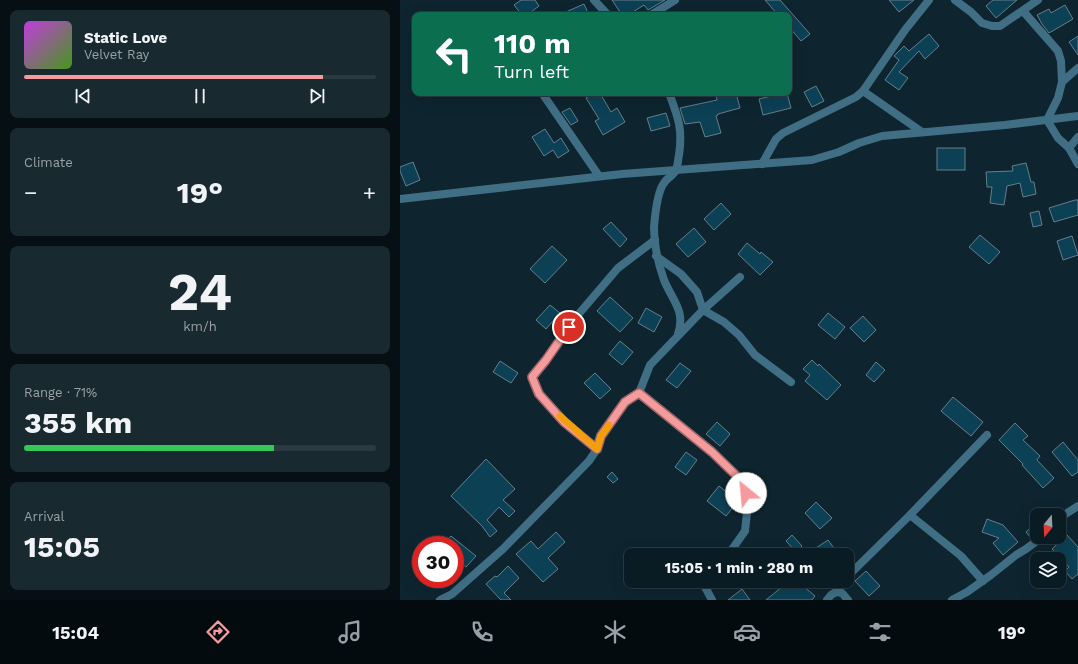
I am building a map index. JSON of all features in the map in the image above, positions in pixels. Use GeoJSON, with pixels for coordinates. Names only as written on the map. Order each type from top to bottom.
{"type":"FeatureCollection","features":[{"type":"Feature","properties":{"kind":"street"},"geometry":{"type":"LineString","coordinates":[[594,0],[605,12]]}},
{"type":"Feature","properties":{"kind":"street"},"geometry":{"type":"LineString","coordinates":[[656,12],[676,0]]}},
{"type":"Feature","properties":{"kind":"street"},"geometry":{"type":"LineString","coordinates":[[762,164],[776,140],[783,133],[856,98],[863,91],[905,30],[929,0]]}},
{"type":"Feature","properties":{"kind":"street"},"geometry":{"type":"LineString","coordinates":[[955,0],[971,12],[982,23],[992,26],[1000,26],[1038,0]]}},
{"type":"Feature","properties":{"kind":"street"},"geometry":{"type":"LineString","coordinates":[[1023,11],[1058,51],[1062,82],[1058,98],[1046,120]]}},
{"type":"Feature","properties":{"kind":"street"},"geometry":{"type":"LineString","coordinates":[[1062,82],[1078,68]]}},
{"type":"Feature","properties":{"kind":"street"},"geometry":{"type":"LineString","coordinates":[[863,91],[922,132]]}},
{"type":"Feature","properties":{"kind":"street"},"geometry":{"type":"LineString","coordinates":[[544,96],[599,176]]}},
{"type":"Feature","properties":{"kind":"street"},"geometry":{"type":"LineString","coordinates":[[670,96],[681,132],[676,171],[663,183],[658,195],[654,227],[656,256],[665,282],[681,314],[681,325],[677,336]]}},
{"type":"Feature","properties":{"kind":"street"},"geometry":{"type":"LineString","coordinates":[[400,199],[599,176],[812,160],[882,136],[1078,116]]}},
{"type":"Feature","properties":{"kind":"street"},"geometry":{"type":"LineString","coordinates":[[1046,120],[1058,138],[1069,148],[1078,164]]}},
{"type":"Feature","properties":{"kind":"street"},"geometry":{"type":"LineString","coordinates":[[1069,148],[1078,137]]}},
{"type":"Feature","properties":{"kind":"street"},"geometry":{"type":"LineString","coordinates":[[597,449],[564,422],[539,394],[532,377],[546,360],[576,316],[618,268],[655,240]]}},
{"type":"Feature","properties":{"kind":"street"},"geometry":{"type":"LineString","coordinates":[[656,256],[681,274],[697,292],[703,310],[724,322],[739,335],[755,355],[791,382]]}},
{"type":"Feature","properties":{"kind":"street"},"geometry":{"type":"LineString","coordinates":[[440,600],[452,594],[503,549],[589,461],[597,449],[601,436],[625,402],[639,393],[650,365],[703,310],[740,277]]}},
{"type":"Feature","properties":{"kind":"street"},"geometry":{"type":"LineString","coordinates":[[639,393],[712,452],[745,484],[748,503],[745,531],[733,548]]}},
{"type":"Feature","properties":{"kind":"street"},"geometry":{"type":"LineString","coordinates":[[854,570],[910,515],[987,435]]}},
{"type":"Feature","properties":{"kind":"street"},"geometry":{"type":"LineString","coordinates":[[1066,514],[1078,506]]}},
{"type":"Feature","properties":{"kind":"street"},"geometry":{"type":"LineString","coordinates":[[910,515],[961,556],[982,581]]}},
{"type":"Feature","properties":{"kind":"street"},"geometry":{"type":"LineString","coordinates":[[952,600],[982,581],[1033,544]]}},
{"type":"Feature","properties":{"kind":"street"},"geometry":{"type":"LineString","coordinates":[[706,588],[712,600]]}},
{"type":"Feature","properties":{"kind":"street"},"geometry":{"type":"LineString","coordinates":[[827,600],[839,588]]}},
{"type":"Feature","properties":{"kind":"street"},"geometry":{"type":"LineString","coordinates":[[836,592],[842,593],[848,600]]}},
{"type":"Feature","properties":{"kind":"building"},"geometry":{"type":"Polygon","coordinates":[[[521,0],[535,0],[539,6],[531,12],[520,12],[514,5],[521,0]]]}},
{"type":"Feature","properties":{"kind":"building"},"geometry":{"type":"Polygon","coordinates":[[[612,0],[665,0],[648,10],[644,5],[633,12],[620,12],[612,0]]]}},
{"type":"Feature","properties":{"kind":"building"},"geometry":{"type":"Polygon","coordinates":[[[765,0],[780,0],[791,12],[775,12],[765,0]]]}},
{"type":"Feature","properties":{"kind":"building"},"geometry":{"type":"Polygon","coordinates":[[[889,0],[914,0],[899,12],[889,0]]]}},
{"type":"Feature","properties":{"kind":"building"},"geometry":{"type":"Polygon","coordinates":[[[993,0],[1017,0],[996,18],[986,6],[993,0]]]}},
{"type":"Feature","properties":{"kind":"building"},"geometry":{"type":"Polygon","coordinates":[[[584,4],[588,12],[566,12],[584,4]]]}},
{"type":"Feature","properties":{"kind":"building"},"geometry":{"type":"Polygon","coordinates":[[[1065,5],[1073,19],[1049,33],[1037,15],[1049,9],[1051,13],[1065,5]]]}},
{"type":"Feature","properties":{"kind":"building"},"geometry":{"type":"Polygon","coordinates":[[[792,14],[810,34],[801,41],[792,30],[792,14]]]}},
{"type":"Feature","properties":{"kind":"building"},"geometry":{"type":"Polygon","coordinates":[[[929,34],[939,46],[925,59],[919,51],[899,72],[908,78],[899,90],[885,80],[899,60],[894,56],[904,46],[909,51],[929,34]]]}},
{"type":"Feature","properties":{"kind":"building"},"geometry":{"type":"Polygon","coordinates":[[[1078,36],[1078,55],[1069,42],[1078,36]]]}},
{"type":"Feature","properties":{"kind":"building"},"geometry":{"type":"Polygon","coordinates":[[[816,86],[824,101],[812,107],[804,92],[816,86]]]}},
{"type":"Feature","properties":{"kind":"building"},"geometry":{"type":"Polygon","coordinates":[[[589,96],[602,96],[611,112],[617,108],[625,122],[603,135],[595,121],[599,119],[586,98],[589,96]]]}},
{"type":"Feature","properties":{"kind":"building"},"geometry":{"type":"Polygon","coordinates":[[[716,96],[737,96],[740,108],[718,114],[716,116],[721,133],[705,137],[700,122],[685,124],[680,108],[717,100],[716,96]]]}},
{"type":"Feature","properties":{"kind":"building"},"geometry":{"type":"Polygon","coordinates":[[[772,96],[788,96],[791,108],[763,115],[759,99],[772,96]]]}},
{"type":"Feature","properties":{"kind":"building"},"geometry":{"type":"Polygon","coordinates":[[[570,108],[578,121],[571,125],[562,112],[570,108]]]}},
{"type":"Feature","properties":{"kind":"building"},"geometry":{"type":"Polygon","coordinates":[[[666,113],[670,126],[651,131],[647,118],[666,113]]]}},
{"type":"Feature","properties":{"kind":"building"},"geometry":{"type":"Polygon","coordinates":[[[545,129],[554,143],[561,138],[569,151],[558,158],[553,150],[544,156],[532,137],[545,129]]]}},
{"type":"Feature","properties":{"kind":"building"},"geometry":{"type":"Polygon","coordinates":[[[937,148],[965,148],[965,170],[937,170],[937,148]]]}},
{"type":"Feature","properties":{"kind":"building"},"geometry":{"type":"Polygon","coordinates":[[[413,162],[420,180],[406,186],[400,171],[400,167],[413,162]]]}},
{"type":"Feature","properties":{"kind":"building"},"geometry":{"type":"Polygon","coordinates":[[[1026,163],[1031,182],[1034,182],[1036,194],[1023,197],[1020,183],[1007,186],[1004,205],[990,203],[992,187],[987,187],[986,172],[1013,171],[1012,166],[1026,163]]]}},
{"type":"Feature","properties":{"kind":"building"},"geometry":{"type":"Polygon","coordinates":[[[1078,200],[1078,215],[1054,222],[1049,208],[1078,200]]]}},
{"type":"Feature","properties":{"kind":"building"},"geometry":{"type":"Polygon","coordinates":[[[721,203],[731,214],[714,230],[704,219],[721,203]]]}},
{"type":"Feature","properties":{"kind":"building"},"geometry":{"type":"Polygon","coordinates":[[[1039,211],[1042,225],[1033,227],[1030,213],[1039,211]]]}},
{"type":"Feature","properties":{"kind":"building"},"geometry":{"type":"Polygon","coordinates":[[[611,222],[627,239],[620,247],[603,229],[611,222]]]}},
{"type":"Feature","properties":{"kind":"building"},"geometry":{"type":"Polygon","coordinates":[[[694,228],[706,242],[688,257],[676,244],[694,228]]]}},
{"type":"Feature","properties":{"kind":"building"},"geometry":{"type":"Polygon","coordinates":[[[980,235],[1000,252],[989,264],[969,247],[980,235]]]}},
{"type":"Feature","properties":{"kind":"building"},"geometry":{"type":"Polygon","coordinates":[[[1072,236],[1078,255],[1063,260],[1057,241],[1072,236]]]}},
{"type":"Feature","properties":{"kind":"building"},"geometry":{"type":"Polygon","coordinates":[[[747,243],[760,254],[761,252],[773,262],[760,275],[738,254],[747,243]]]}},
{"type":"Feature","properties":{"kind":"building"},"geometry":{"type":"Polygon","coordinates":[[[552,246],[567,260],[545,283],[530,269],[552,246]]]}},
{"type":"Feature","properties":{"kind":"building"},"geometry":{"type":"Polygon","coordinates":[[[610,297],[633,318],[620,332],[597,311],[610,297]]]}},
{"type":"Feature","properties":{"kind":"building"},"geometry":{"type":"Polygon","coordinates":[[[550,305],[560,313],[546,329],[536,320],[550,305]]]}},
{"type":"Feature","properties":{"kind":"building"},"geometry":{"type":"Polygon","coordinates":[[[646,308],[662,317],[654,332],[638,323],[646,308]]]}},
{"type":"Feature","properties":{"kind":"building"},"geometry":{"type":"Polygon","coordinates":[[[828,313],[845,327],[835,339],[818,325],[828,313]]]}},
{"type":"Feature","properties":{"kind":"building"},"geometry":{"type":"Polygon","coordinates":[[[863,316],[876,330],[864,342],[850,328],[863,316]]]}},
{"type":"Feature","properties":{"kind":"building"},"geometry":{"type":"Polygon","coordinates":[[[620,341],[633,352],[622,365],[609,354],[620,341]]]}},
{"type":"Feature","properties":{"kind":"building"},"geometry":{"type":"Polygon","coordinates":[[[812,360],[818,366],[819,364],[841,385],[827,400],[805,381],[810,375],[803,369],[812,360]]]}},
{"type":"Feature","properties":{"kind":"building"},"geometry":{"type":"Polygon","coordinates":[[[500,361],[518,373],[511,383],[493,372],[500,361]]]}},
{"type":"Feature","properties":{"kind":"building"},"geometry":{"type":"Polygon","coordinates":[[[876,362],[885,370],[874,382],[866,375],[876,362]]]}},
{"type":"Feature","properties":{"kind":"building"},"geometry":{"type":"Polygon","coordinates":[[[680,363],[691,371],[677,388],[666,380],[680,363]]]}},
{"type":"Feature","properties":{"kind":"building"},"geometry":{"type":"Polygon","coordinates":[[[595,373],[611,389],[600,399],[584,383],[595,373]]]}},
{"type":"Feature","properties":{"kind":"building"},"geometry":{"type":"Polygon","coordinates":[[[953,397],[983,422],[971,436],[941,411],[953,397]]]}},
{"type":"Feature","properties":{"kind":"building"},"geometry":{"type":"Polygon","coordinates":[[[717,422],[730,434],[720,446],[706,434],[717,422]]]}},
{"type":"Feature","properties":{"kind":"building"},"geometry":{"type":"Polygon","coordinates":[[[1015,423],[1028,436],[1023,440],[1040,456],[1037,460],[1054,478],[1043,488],[1022,465],[1023,464],[999,440],[1015,423]]]}},
{"type":"Feature","properties":{"kind":"building"},"geometry":{"type":"Polygon","coordinates":[[[1063,442],[1078,460],[1078,472],[1072,476],[1052,452],[1063,442]]]}},
{"type":"Feature","properties":{"kind":"building"},"geometry":{"type":"Polygon","coordinates":[[[686,452],[697,460],[686,475],[675,467],[686,452]]]}},
{"type":"Feature","properties":{"kind":"building"},"geometry":{"type":"Polygon","coordinates":[[[486,459],[515,489],[503,500],[515,511],[509,517],[499,507],[487,520],[497,531],[490,537],[482,526],[451,496],[486,459]]]}},
{"type":"Feature","properties":{"kind":"building"},"geometry":{"type":"Polygon","coordinates":[[[612,472],[618,479],[613,483],[607,477],[612,472]]]}},
{"type":"Feature","properties":{"kind":"building"},"geometry":{"type":"Polygon","coordinates":[[[719,486],[738,501],[726,516],[707,501],[719,486]]]}},
{"type":"Feature","properties":{"kind":"building"},"geometry":{"type":"Polygon","coordinates":[[[816,502],[832,518],[820,529],[805,513],[816,502]]]}},
{"type":"Feature","properties":{"kind":"building"},"geometry":{"type":"Polygon","coordinates":[[[987,519],[1003,525],[1018,542],[1003,555],[993,543],[999,538],[982,532],[987,519]]]}},
{"type":"Feature","properties":{"kind":"building"},"geometry":{"type":"Polygon","coordinates":[[[1030,528],[1030,537],[1026,532],[1030,528]]]}},
{"type":"Feature","properties":{"kind":"building"},"geometry":{"type":"Polygon","coordinates":[[[556,532],[565,542],[548,558],[558,569],[543,582],[516,554],[531,541],[538,549],[556,532]]]}},
{"type":"Feature","properties":{"kind":"building"},"geometry":{"type":"Polygon","coordinates":[[[792,535],[802,546],[800,548],[792,548],[786,541],[792,535]]]}},
{"type":"Feature","properties":{"kind":"building"},"geometry":{"type":"Polygon","coordinates":[[[1067,535],[1078,547],[1078,574],[1072,579],[1066,572],[1069,567],[1066,564],[1066,552],[1055,552],[1052,549],[1057,544],[1066,544],[1067,535]]]}},
{"type":"Feature","properties":{"kind":"building"},"geometry":{"type":"Polygon","coordinates":[[[828,540],[834,548],[816,548],[828,540]]]}},
{"type":"Feature","properties":{"kind":"building"},"geometry":{"type":"Polygon","coordinates":[[[464,546],[476,556],[466,567],[464,565],[464,546]]]}},
{"type":"Feature","properties":{"kind":"building"},"geometry":{"type":"Polygon","coordinates":[[[508,566],[519,578],[504,593],[511,600],[501,600],[486,584],[495,576],[497,577],[508,566]]]}},
{"type":"Feature","properties":{"kind":"building"},"geometry":{"type":"Polygon","coordinates":[[[866,571],[880,586],[869,596],[855,581],[866,571]]]}},
{"type":"Feature","properties":{"kind":"building"},"geometry":{"type":"Polygon","coordinates":[[[781,588],[805,588],[815,596],[812,600],[766,600],[781,588]]]}},
{"type":"Feature","properties":{"kind":"building"},"geometry":{"type":"Polygon","coordinates":[[[742,589],[750,600],[728,600],[742,589]]]}},
{"type":"Feature","properties":{"kind":"slow traffic"},"geometry":{"type":"LineString","coordinates":[[560,416],[564,422],[597,449],[601,436],[609,425]]}},
{"type":"Feature","properties":{"kind":"route"},"geometry":{"type":"LineString","coordinates":[[569,327],[532,377],[539,394],[564,422],[597,449],[601,436],[625,402],[639,393],[712,452],[745,484],[746,493]]}}]}
